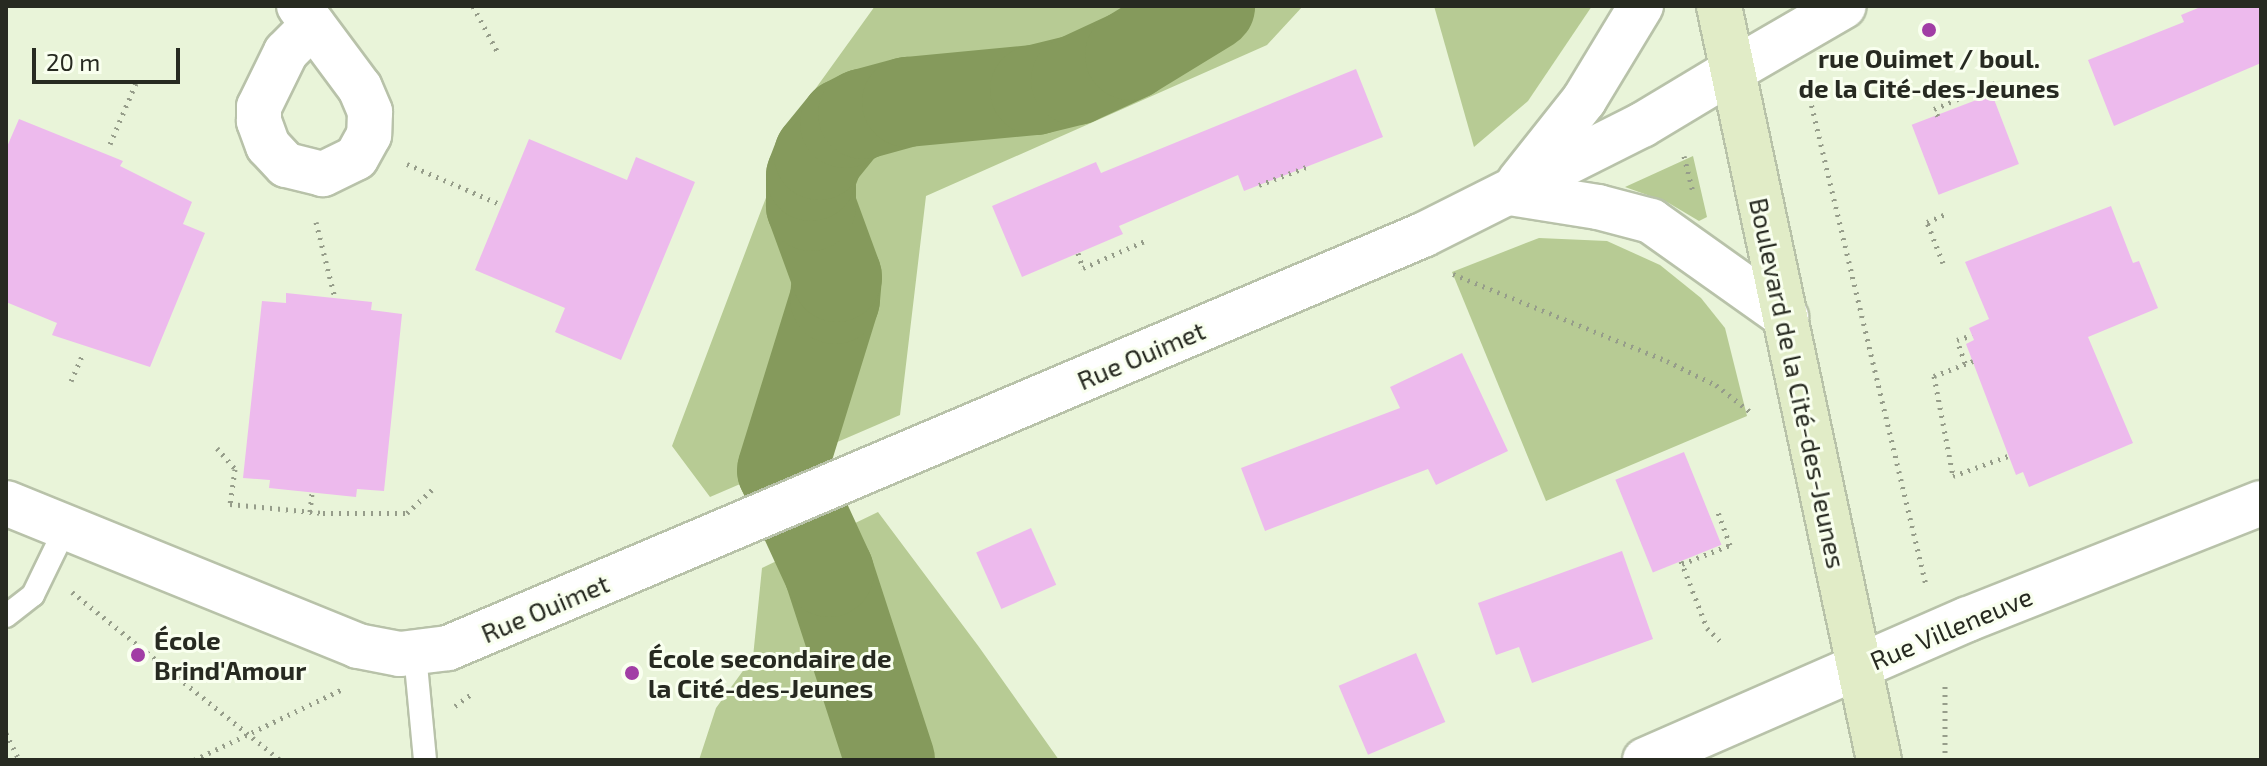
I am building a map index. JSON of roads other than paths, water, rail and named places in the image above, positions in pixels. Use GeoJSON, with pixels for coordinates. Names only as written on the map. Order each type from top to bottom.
{"type":"FeatureCollection","features":[{"type":"Feature","properties":{"kind":"main road","name":"Boulevard de la Cité-des-Jeunes"},"geometry":{"type":"LineString","coordinates":[[1719,6],[1879,760]]}},
{"type":"Feature","properties":{"kind":"street"},"geometry":{"type":"LineString","coordinates":[[1641,6],[1584,100],[1510,193],[1598,207],[1651,221],[1786,317]]}},
{"type":"Feature","properties":{"kind":"street","name":"Rue Ouimet"},"geometry":{"type":"LineString","coordinates":[[415,654],[462,643],[1510,193],[1844,6]]}},
{"type":"Feature","properties":{"kind":"street"},"geometry":{"type":"LineString","coordinates":[[6,503],[358,646],[415,654]]}},
{"type":"Feature","properties":{"kind":"street","name":"Rue Villeneuve"},"geometry":{"type":"LineString","coordinates":[[1645,760],[1859,667],[2261,503]]}},
{"type":"Feature","properties":{"kind":"lane"},"geometry":{"type":"LineString","coordinates":[[6,616],[33,595],[66,527]]}},
{"type":"Feature","properties":{"kind":"lane"},"geometry":{"type":"LineString","coordinates":[[415,654],[425,760]]}},
{"type":"Feature","properties":{"kind":"waterway"},"geometry":{"type":"LineString","coordinates":[[890,760],[829,572],[782,470],[835,299],[837,277],[811,206],[811,176],[819,155],[845,123],[863,114],[907,102],[1035,90],[1076,80],[1130,55],[1210,6]]}},
{"type":"Feature","properties":{"kind":"place","name":"rue Ouimet / boul. de la Cité-des-Jeunes"},"geometry":{"type":"Point","coordinates":[1929,30]}},
{"type":"Feature","properties":{"kind":"place","name":"École Brind'Amour"},"geometry":{"type":"Point","coordinates":[138,655]}},
{"type":"Feature","properties":{"kind":"place","name":"École secondaire de la Cité-des-Jeunes"},"geometry":{"type":"Point","coordinates":[632,673]}}]}
